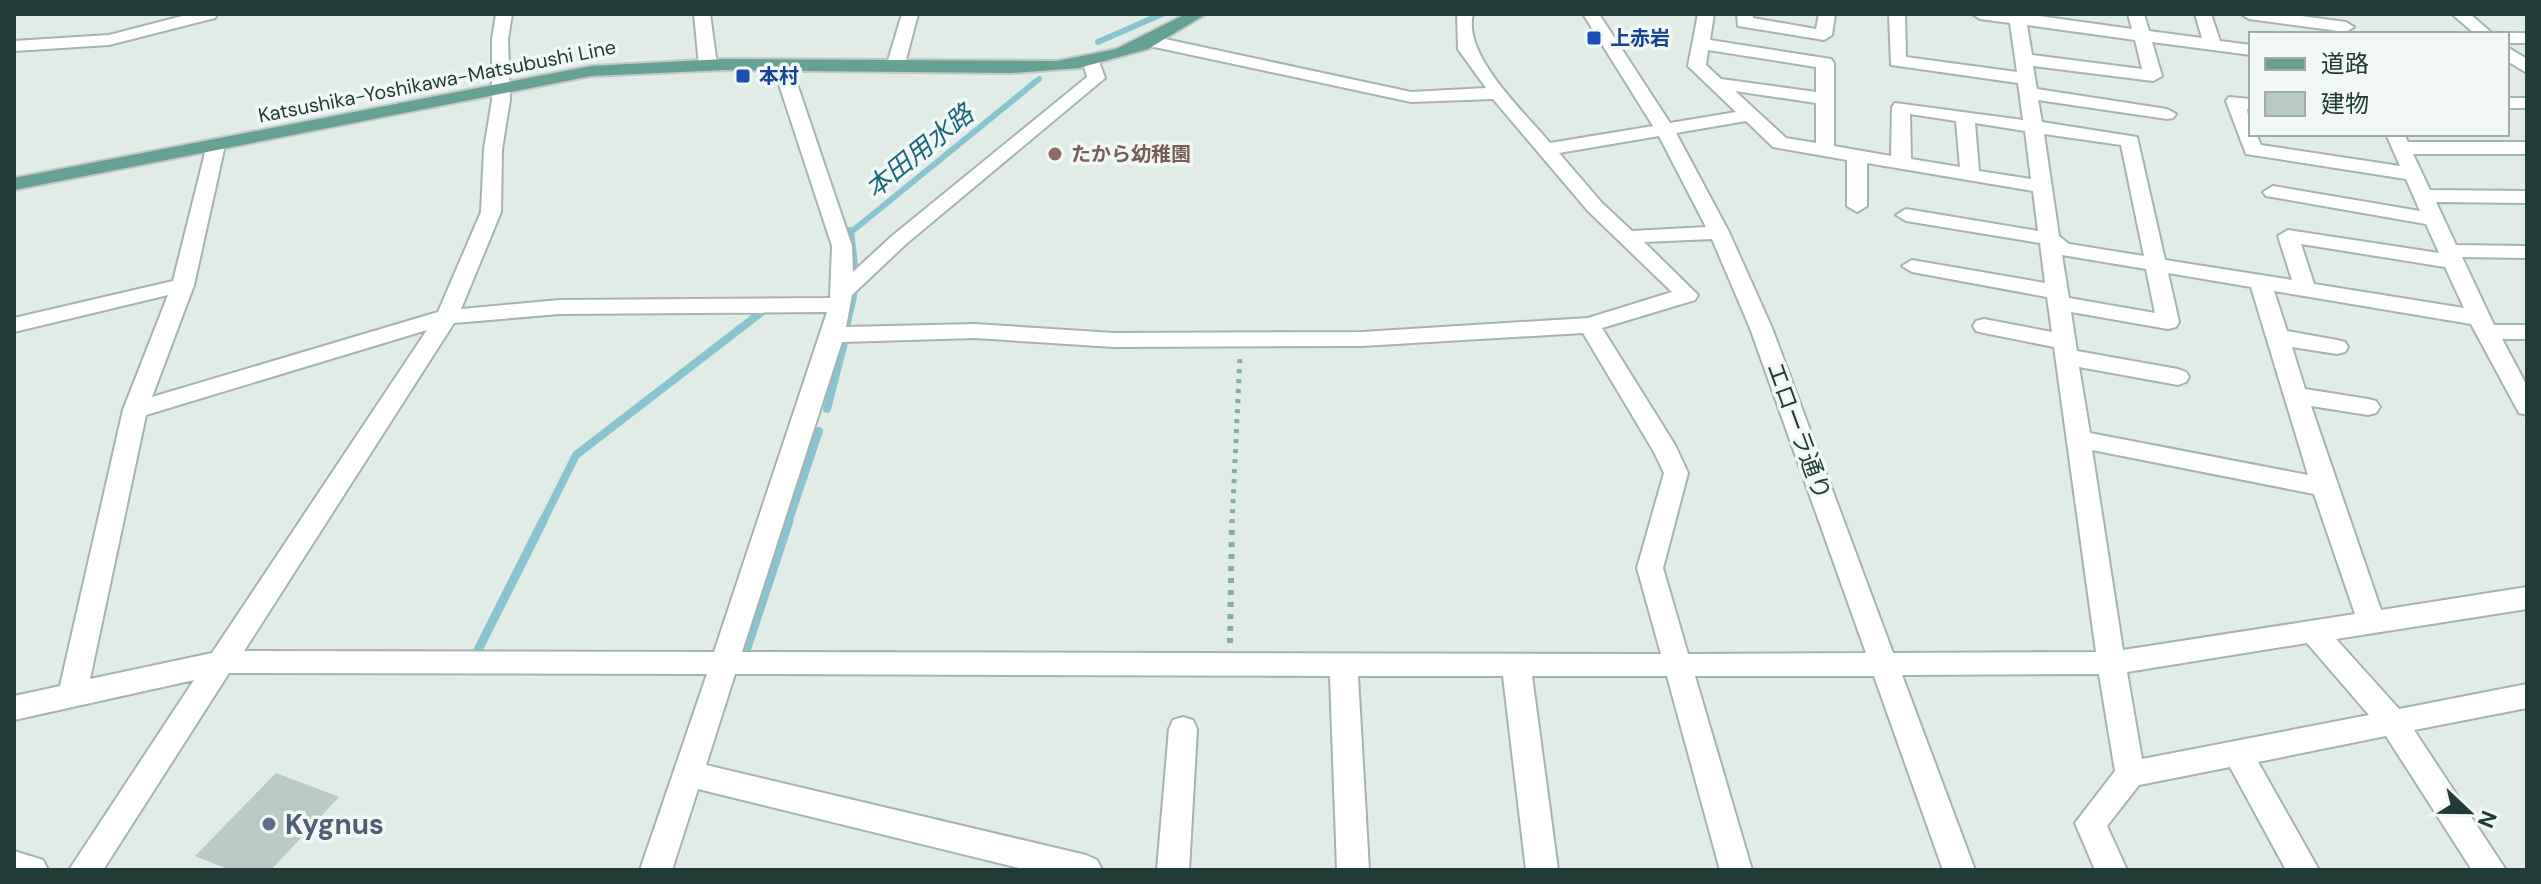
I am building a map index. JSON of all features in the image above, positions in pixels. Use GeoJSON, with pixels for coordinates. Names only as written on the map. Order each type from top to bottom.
{"type":"FeatureCollection","features":[{"type":"Feature","properties":{"kind":"main road","name":"Katsushika-Yoshikawa-Matsubushi Line"},"geometry":{"type":"LineString","coordinates":[[14,184],[591,71],[708,65],[1054,65],[1091,60],[1120,54],[1151,41],[1198,14]]}},
{"type":"Feature","properties":{"kind":"street"},"geometry":{"type":"LineString","coordinates":[[14,46],[109,40],[209,14]]}},
{"type":"Feature","properties":{"kind":"street"},"geometry":{"type":"LineString","coordinates":[[85,870],[447,317],[491,212],[504,14]]}},
{"type":"Feature","properties":{"kind":"street"},"geometry":{"type":"LineString","coordinates":[[702,14],[708,65]]}},
{"type":"Feature","properties":{"kind":"street"},"geometry":{"type":"LineString","coordinates":[[895,67],[910,14]]}},
{"type":"Feature","properties":{"kind":"street"},"geometry":{"type":"LineString","coordinates":[[833,335],[975,331],[1114,340],[1362,339],[1589,325],[1687,295],[1595,207],[1498,93],[1467,49],[1465,14]]}},
{"type":"Feature","properties":{"kind":"street","name":"エローラ通り"},"geometry":{"type":"LineString","coordinates":[[1591,14],[1664,128],[1719,232],[1761,328],[1959,870]]}},
{"type":"Feature","properties":{"kind":"street"},"geometry":{"type":"LineString","coordinates":[[1706,14],[1697,66],[1780,143],[2042,187]]}},
{"type":"Feature","properties":{"kind":"street"},"geometry":{"type":"LineString","coordinates":[[1745,14],[1744,22],[1824,35],[1827,14]]}},
{"type":"Feature","properties":{"kind":"street"},"geometry":{"type":"LineString","coordinates":[[1897,14],[1897,61],[2026,77],[2153,76],[2136,14]]}},
{"type":"Feature","properties":{"kind":"street"},"geometry":{"type":"LineString","coordinates":[[1980,14],[2017,16],[2249,50]]}},
{"type":"Feature","properties":{"kind":"street"},"geometry":{"type":"LineString","coordinates":[[2203,14],[2213,45]]}},
{"type":"Feature","properties":{"kind":"street"},"geometry":{"type":"LineString","coordinates":[[2249,14],[2345,25]]}},
{"type":"Feature","properties":{"kind":"street"},"geometry":{"type":"LineString","coordinates":[[2460,14],[2482,32]]}},
{"type":"Feature","properties":{"kind":"street"},"geometry":{"type":"LineString","coordinates":[[2017,16],[2111,663],[2130,774]]}},
{"type":"Feature","properties":{"kind":"street"},"geometry":{"type":"LineString","coordinates":[[1151,41],[1411,97],[1498,93]]}},
{"type":"Feature","properties":{"kind":"street"},"geometry":{"type":"LineString","coordinates":[[1700,44],[1825,63],[1825,151]]}},
{"type":"Feature","properties":{"kind":"street"},"geometry":{"type":"LineString","coordinates":[[2509,54],[2527,68]]}},
{"type":"Feature","properties":{"kind":"street"},"geometry":{"type":"LineString","coordinates":[[135,410],[447,317],[559,307],[840,299],[899,240],[1096,78],[1091,60]]}},
{"type":"Feature","properties":{"kind":"street"},"geometry":{"type":"LineString","coordinates":[[656,870],[833,335],[840,299],[842,246],[782,66]]}},
{"type":"Feature","properties":{"kind":"street"},"geometry":{"type":"LineString","coordinates":[[2026,77],[2167,114]]}},
{"type":"Feature","properties":{"kind":"street"},"geometry":{"type":"LineString","coordinates":[[1715,83],[1825,99]]}},
{"type":"Feature","properties":{"kind":"street"},"geometry":{"type":"LineString","coordinates":[[2249,104],[2235,101],[2253,150],[2413,174]]}},
{"type":"Feature","properties":{"kind":"street"},"geometry":{"type":"LineString","coordinates":[[1901,164],[1901,107],[2130,141],[2168,322],[1912,266]]}},
{"type":"Feature","properties":{"kind":"street"},"geometry":{"type":"LineString","coordinates":[[1546,149],[1751,115]]}},
{"type":"Feature","properties":{"kind":"street"},"geometry":{"type":"LineString","coordinates":[[1965,118],[1970,175]]}},
{"type":"Feature","properties":{"kind":"street"},"geometry":{"type":"LineString","coordinates":[[2527,148],[2398,141],[2482,325],[2527,407]]}},
{"type":"Feature","properties":{"kind":"street"},"geometry":{"type":"LineString","coordinates":[[73,693],[135,410],[183,285],[216,145]]}},
{"type":"Feature","properties":{"kind":"street"},"geometry":{"type":"LineString","coordinates":[[1857,156],[1857,206]]}},
{"type":"Feature","properties":{"kind":"street"},"geometry":{"type":"LineString","coordinates":[[2273,192],[2434,219]]}},
{"type":"Feature","properties":{"kind":"street"},"geometry":{"type":"LineString","coordinates":[[2423,196],[2527,197]]}},
{"type":"Feature","properties":{"kind":"street"},"geometry":{"type":"LineString","coordinates":[[1906,215],[2050,239],[2063,249],[2305,288],[2527,332]]}},
{"type":"Feature","properties":{"kind":"street"},"geometry":{"type":"LineString","coordinates":[[1628,237],[1719,232]]}},
{"type":"Feature","properties":{"kind":"street"},"geometry":{"type":"LineString","coordinates":[[2305,288],[2288,236],[2451,256],[2527,252]]}},
{"type":"Feature","properties":{"kind":"street"},"geometry":{"type":"LineString","coordinates":[[2260,281],[2324,487],[2372,623]]}},
{"type":"Feature","properties":{"kind":"street"},"geometry":{"type":"LineString","coordinates":[[14,325],[183,285]]}},
{"type":"Feature","properties":{"kind":"street"},"geometry":{"type":"LineString","coordinates":[[1589,325],[1666,451],[1676,473],[1650,568],[1736,870]]}},
{"type":"Feature","properties":{"kind":"street"},"geometry":{"type":"LineString","coordinates":[[1984,326],[2178,377]]}},
{"type":"Feature","properties":{"kind":"street"},"geometry":{"type":"LineString","coordinates":[[2278,337],[2337,347]]}},
{"type":"Feature","properties":{"kind":"street"},"geometry":{"type":"LineString","coordinates":[[2296,396],[2368,407]]}},
{"type":"Feature","properties":{"kind":"street"},"geometry":{"type":"LineString","coordinates":[[2078,439],[2324,487]]}},
{"type":"Feature","properties":{"kind":"street"},"geometry":{"type":"LineString","coordinates":[[14,708],[223,662],[2111,663],[2527,598]]}},
{"type":"Feature","properties":{"kind":"street"},"geometry":{"type":"LineString","coordinates":[[2314,633],[2392,721],[2490,870]]}},
{"type":"Feature","properties":{"kind":"street"},"geometry":{"type":"LineString","coordinates":[[1343,664],[1353,870]]}},
{"type":"Feature","properties":{"kind":"street"},"geometry":{"type":"LineString","coordinates":[[1516,664],[1542,870]]}},
{"type":"Feature","properties":{"kind":"street"},"geometry":{"type":"LineString","coordinates":[[2111,870],[2090,823],[2130,774],[2527,696]]}},
{"type":"Feature","properties":{"kind":"street"},"geometry":{"type":"LineString","coordinates":[[1173,870],[1183,729]]}},
{"type":"Feature","properties":{"kind":"street"},"geometry":{"type":"LineString","coordinates":[[2238,754],[2303,870]]}},
{"type":"Feature","properties":{"kind":"street"},"geometry":{"type":"LineString","coordinates":[[688,774],[1086,870]]}},
{"type":"Feature","properties":{"kind":"street"},"geometry":{"type":"LineString","coordinates":[[14,865],[32,870]]}},
{"type":"Feature","properties":{"kind":"path"},"geometry":{"type":"LineString","coordinates":[[1230,664],[1232,500],[1241,340]]}},
{"type":"Feature","properties":{"kind":"building"},"geometry":{"type":"Polygon","coordinates":[[[276,773],[339,797],[271,870],[230,870],[195,856],[276,773]]]}},
{"type":"Feature","properties":{"kind":"waterway","name":"本田用水路"},"geometry":{"type":"LineString","coordinates":[[1098,42],[1162,14]]}},
{"type":"Feature","properties":{"kind":"waterway","name":"本田用水路"},"geometry":{"type":"LineString","coordinates":[[850,233],[1039,79]]}},
{"type":"Feature","properties":{"kind":"waterway","name":"本田用水路"},"geometry":{"type":"LineString","coordinates":[[850,233],[854,265]]}},
{"type":"Feature","properties":{"kind":"waterway","name":"本田用水路"},"geometry":{"type":"LineString","coordinates":[[846,328],[853,296]]}},
{"type":"Feature","properties":{"kind":"waterway"},"geometry":{"type":"LineString","coordinates":[[543,521],[576,455],[763,311]]}},
{"type":"Feature","properties":{"kind":"waterway","name":"本田用水路"},"geometry":{"type":"LineString","coordinates":[[827,409],[845,339]]}},
{"type":"Feature","properties":{"kind":"waterway","name":"本田用水路"},"geometry":{"type":"LineString","coordinates":[[788,523],[819,431]]}},
{"type":"Feature","properties":{"kind":"waterway"},"geometry":{"type":"LineString","coordinates":[[478,650],[543,521]]}},
{"type":"Feature","properties":{"kind":"waterway","name":"本田用水路"},"geometry":{"type":"LineString","coordinates":[[746,651],[789,521]]}},
{"type":"Feature","properties":{"kind":"place","name":"上赤岩"},"geometry":{"type":"Point","coordinates":[1594,38]}},
{"type":"Feature","properties":{"kind":"place","name":"本村"},"geometry":{"type":"Point","coordinates":[743,76]}},
{"type":"Feature","properties":{"kind":"place","name":"たから幼稚園"},"geometry":{"type":"Point","coordinates":[1055,154]}},
{"type":"Feature","properties":{"kind":"place","name":"Kygnus"},"geometry":{"type":"Point","coordinates":[269,824]}}]}
